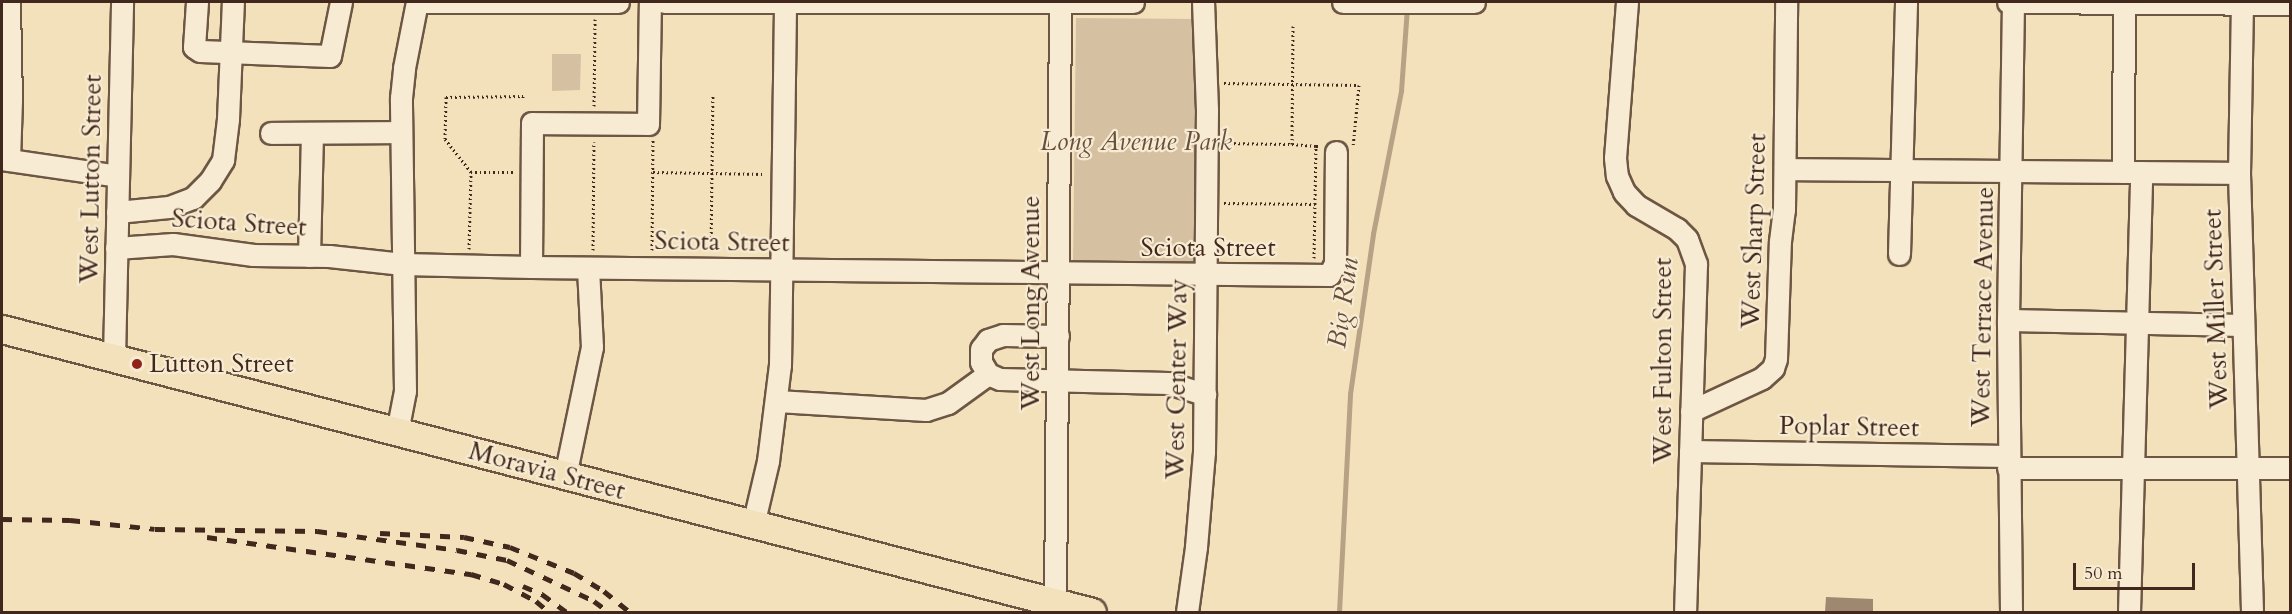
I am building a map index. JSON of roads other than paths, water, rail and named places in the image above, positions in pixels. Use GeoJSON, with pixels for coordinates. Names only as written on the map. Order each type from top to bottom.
{"type":"FeatureCollection","features":[{"type":"Feature","properties":{"kind":"main road","name":"Moravia Street"},"geometry":{"type":"LineString","coordinates":[[2,329],[1092,612]]}},
{"type":"Feature","properties":{"kind":"street"},"geometry":{"type":"LineString","coordinates":[[9,2],[12,100],[5,160],[118,176]]}},
{"type":"Feature","properties":{"kind":"street","name":"West Lutton Street"},"geometry":{"type":"LineString","coordinates":[[114,358],[122,2]]}},
{"type":"Feature","properties":{"kind":"street"},"geometry":{"type":"LineString","coordinates":[[197,2],[194,47],[200,51],[330,57],[341,2]]}},
{"type":"Feature","properties":{"kind":"street"},"geometry":{"type":"LineString","coordinates":[[117,212],[169,207],[193,198],[210,181],[223,160],[228,119],[233,2]]}},
{"type":"Feature","properties":{"kind":"street"},"geometry":{"type":"LineString","coordinates":[[397,432],[405,391],[401,132],[404,68],[417,2],[618,2]]}},
{"type":"Feature","properties":{"kind":"street"},"geometry":{"type":"LineString","coordinates":[[531,267],[532,123],[648,124],[650,2]]}},
{"type":"Feature","properties":{"kind":"street"},"geometry":{"type":"LineString","coordinates":[[664,2],[1133,2]]}},
{"type":"Feature","properties":{"kind":"street"},"geometry":{"type":"LineString","coordinates":[[753,525],[768,461],[777,401],[785,2]]}},
{"type":"Feature","properties":{"kind":"street","name":"West Long Avenue"},"geometry":{"type":"LineString","coordinates":[[1055,603],[1060,2]]}},
{"type":"Feature","properties":{"kind":"street","name":"West Center Way"},"geometry":{"type":"LineString","coordinates":[[1187,612],[1201,501],[1205,394],[1207,110],[1203,2]]}},
{"type":"Feature","properties":{"kind":"street"},"geometry":{"type":"LineString","coordinates":[[1350,2],[1474,2]]}},
{"type":"Feature","properties":{"kind":"street","name":"West Fulton Street"},"geometry":{"type":"LineString","coordinates":[[1628,2],[1615,158],[1617,176],[1624,192],[1636,205],[1677,229],[1687,239],[1696,264],[1685,612]]}},
{"type":"Feature","properties":{"kind":"street","name":"West Sharp Street"},"geometry":{"type":"LineString","coordinates":[[1691,411],[1746,387],[1773,368],[1776,359],[1785,169],[1786,2]]}},
{"type":"Feature","properties":{"kind":"street"},"geometry":{"type":"LineString","coordinates":[[1899,254],[1906,2]]}},
{"type":"Feature","properties":{"kind":"street"},"geometry":{"type":"LineString","coordinates":[[2008,2],[2290,4]]}},
{"type":"Feature","properties":{"kind":"street","name":"West Terrace Avenue"},"geometry":{"type":"LineString","coordinates":[[2011,612],[2008,320],[2013,2]]}},
{"type":"Feature","properties":{"kind":"street"},"geometry":{"type":"LineString","coordinates":[[2124,3],[2139,322],[2136,417],[2131,467],[2129,612]]}},
{"type":"Feature","properties":{"kind":"street","name":"West Miller Street"},"geometry":{"type":"LineString","coordinates":[[2242,3],[2239,173],[2252,612]]}},
{"type":"Feature","properties":{"kind":"street"},"geometry":{"type":"LineString","coordinates":[[271,133],[401,132]]}},
{"type":"Feature","properties":{"kind":"street"},"geometry":{"type":"LineString","coordinates":[[309,256],[312,133]]}},
{"type":"Feature","properties":{"kind":"street","name":"Sciota Street"},"geometry":{"type":"LineString","coordinates":[[116,248],[173,244],[253,255],[309,256],[403,264],[531,267],[1329,276],[1335,263],[1331,148]]}},
{"type":"Feature","properties":{"kind":"street"},"geometry":{"type":"LineString","coordinates":[[1785,169],[2239,173]]}},
{"type":"Feature","properties":{"kind":"street"},"geometry":{"type":"LineString","coordinates":[[565,476],[592,347],[588,268]]}},
{"type":"Feature","properties":{"kind":"street"},"geometry":{"type":"LineString","coordinates":[[2008,320],[2243,325]]}},
{"type":"Feature","properties":{"kind":"street"},"geometry":{"type":"LineString","coordinates":[[1058,336],[1003,335],[988,340],[981,349],[981,362],[988,375],[1000,379],[1168,383],[1205,394]]}},
{"type":"Feature","properties":{"kind":"street"},"geometry":{"type":"LineString","coordinates":[[777,401],[926,410],[948,403],[988,375]]}},
{"type":"Feature","properties":{"kind":"street","name":"Poplar Street"},"geometry":{"type":"LineString","coordinates":[[1690,451],[2131,467],[2248,470],[2290,468]]}},
{"type":"Feature","properties":{"kind":"waterway","name":"Big Run"},"geometry":{"type":"LineString","coordinates":[[1339,612],[1350,394],[1373,234],[1401,91],[1407,7]]}},
{"type":"Feature","properties":{"kind":"railway"},"geometry":{"type":"LineString","coordinates":[[2,519],[70,520],[155,529],[317,531],[457,550],[507,560],[594,601],[609,612]]}},
{"type":"Feature","properties":{"kind":"railway"},"geometry":{"type":"LineString","coordinates":[[380,533],[464,537],[510,547],[574,573],[604,591],[630,612]]}},
{"type":"Feature","properties":{"kind":"railway"},"geometry":{"type":"LineString","coordinates":[[207,537],[471,574],[504,584],[536,601],[549,612]]}},
{"type":"Feature","properties":{"kind":"railway"},"geometry":{"type":"LineString","coordinates":[[523,586],[542,594],[567,612]]}},
{"type":"Feature","properties":{"kind":"place","name":"Lutton Street"},"geometry":{"type":"Point","coordinates":[137,364]}},
{"type":"Feature","properties":{"kind":"park label","name":"Long Avenue Park"},"geometry":{"type":"Point","coordinates":[1136,142]}}]}
